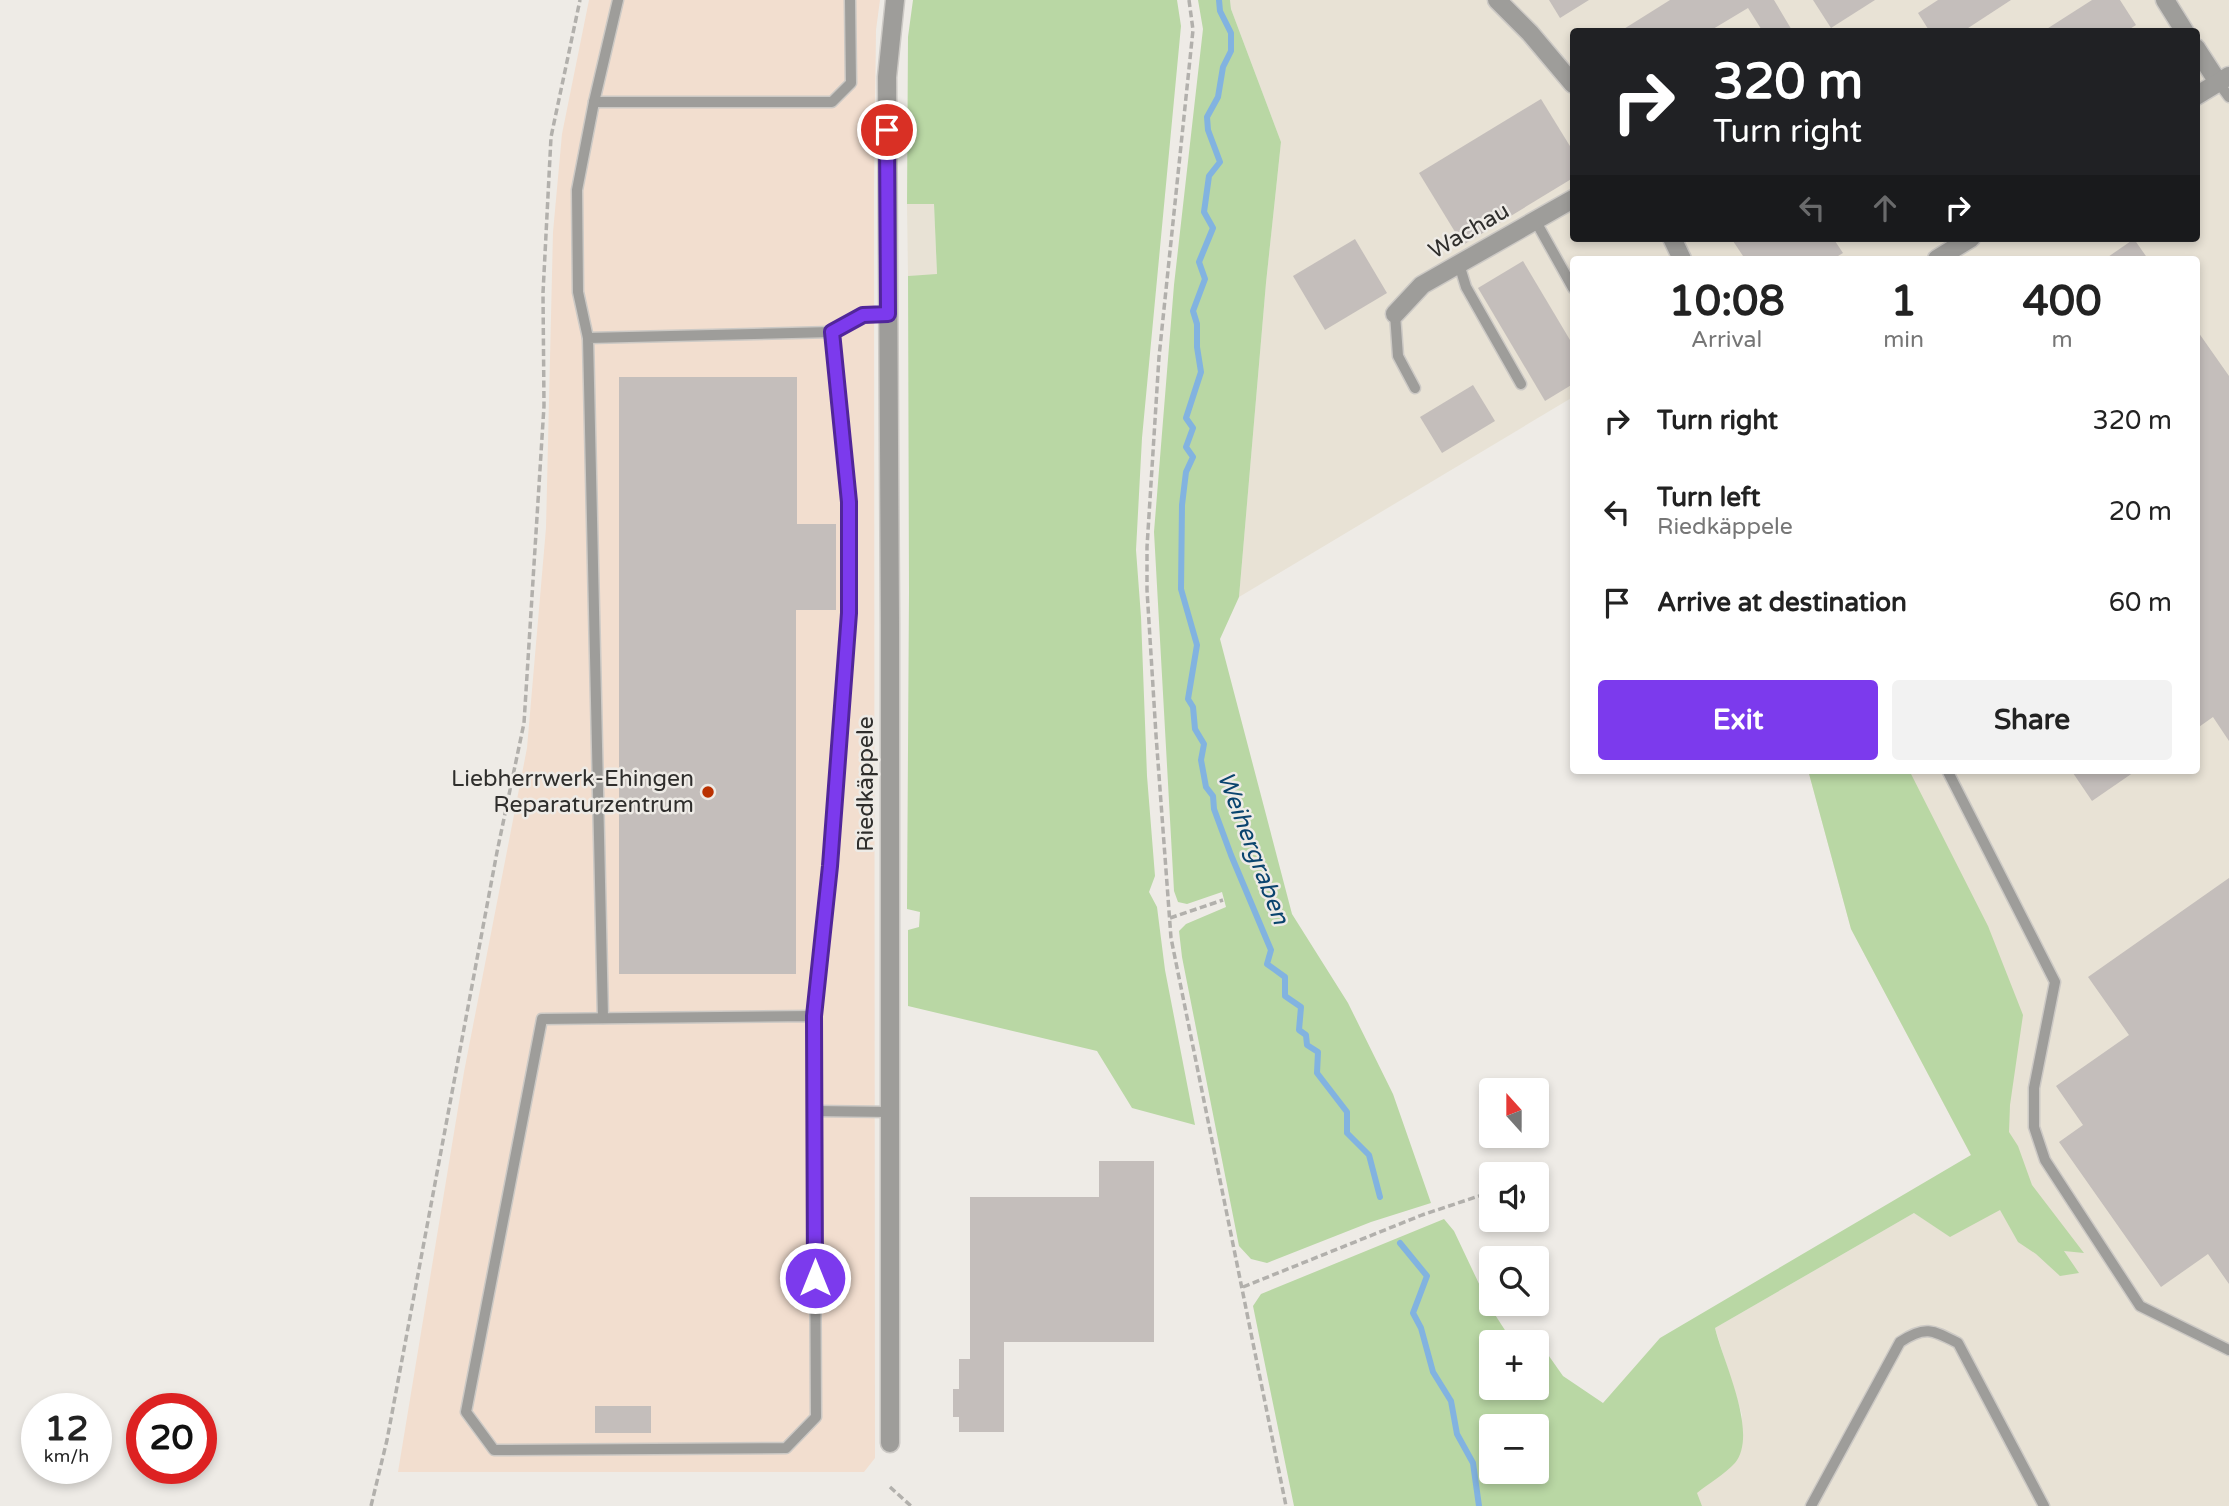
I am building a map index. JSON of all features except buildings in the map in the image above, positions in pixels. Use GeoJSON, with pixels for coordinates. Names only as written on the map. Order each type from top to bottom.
{"type":"FeatureCollection","features":[{"type":"Feature","properties":{"kind":"street","name":"Riedkäppele"},"geometry":{"type":"LineString","coordinates":[[890,1443],[887,77],[895,0]]}},
{"type":"Feature","properties":{"kind":"street"},"geometry":{"type":"LineString","coordinates":[[1497,0],[1530,33],[1570,80]]}},
{"type":"Feature","properties":{"kind":"street"},"geometry":{"type":"LineString","coordinates":[[2165,0],[2182,28]]}},
{"type":"Feature","properties":{"kind":"street"},"geometry":{"type":"LineString","coordinates":[[2200,53],[2225,85],[2200,94]]}},
{"type":"Feature","properties":{"kind":"street","name":"Wachau"},"geometry":{"type":"LineString","coordinates":[[1395,314],[1422,285],[1570,201]]}},
{"type":"Feature","properties":{"kind":"street"},"geometry":{"type":"LineString","coordinates":[[1942,256],[1964,242]]}},
{"type":"Feature","properties":{"kind":"lane"},"geometry":{"type":"LineString","coordinates":[[603,1018],[588,338],[578,292],[577,190],[618,0]]}},
{"type":"Feature","properties":{"kind":"lane"},"geometry":{"type":"LineString","coordinates":[[594,102],[832,102],[851,82],[850,0]]}},
{"type":"Feature","properties":{"kind":"lane"},"geometry":{"type":"LineString","coordinates":[[1535,220],[1570,283]]}},
{"type":"Feature","properties":{"kind":"lane"},"geometry":{"type":"LineString","coordinates":[[1459,264],[1466,287],[1521,384]]}},
{"type":"Feature","properties":{"kind":"lane"},"geometry":{"type":"LineString","coordinates":[[588,338],[832,332],[863,315],[888,314]]}},
{"type":"Feature","properties":{"kind":"lane"},"geometry":{"type":"LineString","coordinates":[[1395,314],[1398,356],[1415,388]]}},
{"type":"Feature","properties":{"kind":"lane"},"geometry":{"type":"LineString","coordinates":[[814,1016],[542,1019],[466,1412],[494,1450],[786,1448],[816,1417],[814,1016],[830,866],[849,613],[849,502],[832,332]]}},
{"type":"Feature","properties":{"kind":"lane"},"geometry":{"type":"LineString","coordinates":[[1949,774],[2055,982],[2034,1088],[2034,1127],[2045,1160],[2140,1306],[2229,1350]]}},
{"type":"Feature","properties":{"kind":"lane"},"geometry":{"type":"LineString","coordinates":[[814,1111],[890,1112]]}},
{"type":"Feature","properties":{"kind":"lane"},"geometry":{"type":"LineString","coordinates":[[1811,1506],[1900,1342],[1916,1332],[1936,1332],[1958,1343],[2044,1506]]}},
{"type":"Feature","properties":{"kind":"path"},"geometry":{"type":"LineString","coordinates":[[371,1506],[387,1440],[494,866],[524,723],[544,406],[543,293],[551,137],[580,0]]}},
{"type":"Feature","properties":{"kind":"path"},"geometry":{"type":"LineString","coordinates":[[1189,0],[1193,30],[1159,357],[1147,547],[1150,643],[1174,952],[1286,1506]]}},
{"type":"Feature","properties":{"kind":"path"},"geometry":{"type":"LineString","coordinates":[[1170,918],[1223,900]]}},
{"type":"Feature","properties":{"kind":"path"},"geometry":{"type":"LineString","coordinates":[[1242,1287],[1422,1215],[1479,1196]]}},
{"type":"Feature","properties":{"kind":"path"},"geometry":{"type":"LineString","coordinates":[[890,1488],[911,1506]]}},
{"type":"Feature","properties":{"kind":"shaded area"},"geometry":{"type":"Polygon","coordinates":[[[589,0],[880,0],[876,30],[874,189],[875,1458],[864,1472],[398,1472],[464,1072],[527,748],[546,528],[553,232],[562,134],[589,0]]]}},
{"type":"Feature","properties":{"kind":"shaded area"},"geometry":{"type":"Polygon","coordinates":[[[1230,0],[2229,0],[2229,1506],[1702,1506],[1696,1493],[1735,1463],[1742,1415],[1715,1328],[1914,1213],[2000,1210],[1851,929],[1809,774],[2200,774],[2200,256],[1570,256],[1570,399],[1239,597],[1281,142],[1231,9],[1230,0]]]}},
{"type":"Feature","properties":{"kind":"shaded area"},"geometry":{"type":"Polygon","coordinates":[[[934,203],[937,275],[908,276],[907,204],[934,203]]]}},
{"type":"Feature","properties":{"kind":"green space"},"geometry":{"type":"Polygon","coordinates":[[[913,0],[1177,0],[1181,26],[1142,438],[1136,550],[1147,776],[1155,876],[1149,892],[1157,907],[1165,970],[1195,1125],[1132,1108],[1097,1051],[908,1006],[908,930],[919,927],[920,912],[907,909],[908,276],[937,274],[934,204],[907,204],[908,37],[913,0]]]}},
{"type":"Feature","properties":{"kind":"green space"},"geometry":{"type":"Polygon","coordinates":[[[1198,0],[1230,0],[1231,9],[1281,142],[1239,597],[1220,639],[1292,914],[1348,1003],[1393,1094],[1431,1203],[1371,1222],[1267,1263],[1251,1259],[1239,1246],[1182,957],[1179,931],[1186,924],[1226,907],[1222,892],[1187,904],[1178,902],[1174,891],[1154,532],[1174,285],[1203,29],[1198,0]]]}},
{"type":"Feature","properties":{"kind":"green space"},"geometry":{"type":"Polygon","coordinates":[[[1809,774],[1911,774],[1988,926],[2023,1015],[2010,1105],[2009,1132],[2018,1146],[2032,1185],[2084,1253],[2064,1251],[2079,1273],[2060,1276],[2018,1242],[2000,1210],[1950,1237],[1914,1213],[1715,1328],[1737,1397],[1743,1434],[1741,1450],[1735,1463],[1697,1493],[1702,1506],[1294,1506],[1253,1306],[1261,1294],[1444,1219],[1454,1231],[1479,1284],[1479,1316],[1496,1316],[1505,1330],[1479,1330],[1479,1400],[1549,1400],[1549,1356],[1563,1376],[1603,1403],[1660,1338],[1971,1155],[1851,929],[1809,774]]]}},
{"type":"Feature","properties":{"kind":"waterway","name":"Weihergraben"},"geometry":{"type":"LineString","coordinates":[[1219,0],[1220,11],[1231,33],[1231,51],[1223,67],[1218,97],[1207,117],[1208,130],[1220,162],[1209,176],[1204,212],[1213,228],[1199,262],[1205,279],[1193,311],[1197,324],[1201,372],[1186,418],[1193,428],[1186,447],[1193,457],[1186,472],[1182,505],[1181,589],[1197,645],[1188,699],[1193,707],[1195,729],[1204,744],[1201,760],[1206,787],[1213,796],[1214,809],[1231,855],[1271,950],[1267,964],[1285,977],[1285,996],[1301,1007],[1299,1030],[1306,1035],[1307,1045],[1318,1052],[1317,1073],[1347,1112],[1347,1133],[1369,1155],[1380,1197]]}},
{"type":"Feature","properties":{"kind":"waterway","name":"Weihergraben"},"geometry":{"type":"LineString","coordinates":[[1400,1243],[1427,1276],[1413,1313],[1421,1328],[1433,1372],[1451,1401],[1457,1434],[1473,1463],[1479,1506]]}},
{"type":"Feature","properties":{"kind":"place","name":"Liebherrwerk-Ehingen Reparaturzentrum"},"geometry":{"type":"Point","coordinates":[708,792]}},
{"type":"Feature","properties":{"kind":"route"},"geometry":{"type":"LineString","coordinates":[[815,1278],[814,1016],[830,866],[849,613],[849,502],[832,332],[863,315],[888,314],[887,130]]}}]}
